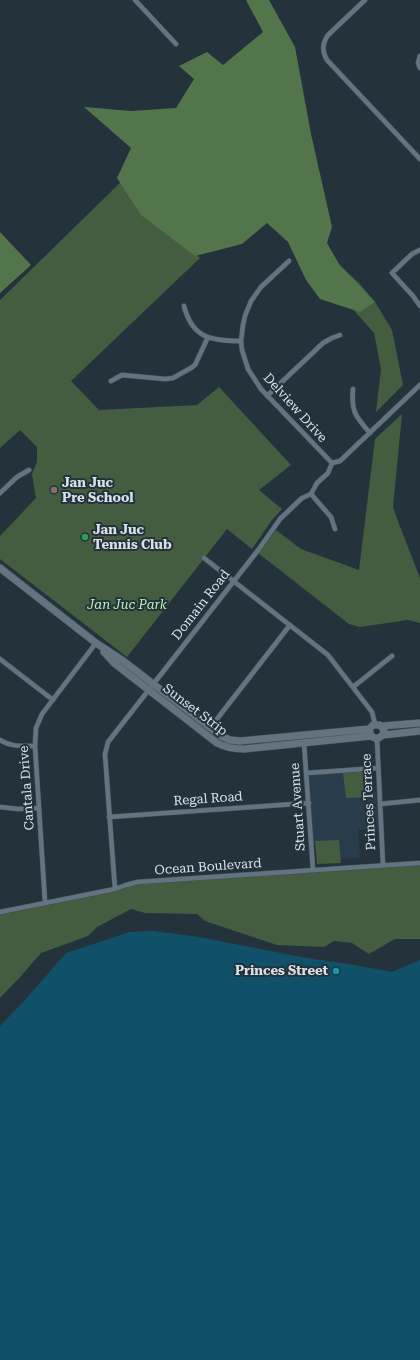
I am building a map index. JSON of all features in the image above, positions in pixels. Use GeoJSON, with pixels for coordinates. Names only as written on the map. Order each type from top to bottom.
{"type":"FeatureCollection","features":[{"type":"Feature","properties":{"kind":"street"},"geometry":{"type":"LineString","coordinates":[[135,0],[176,44]]}},
{"type":"Feature","properties":{"kind":"street"},"geometry":{"type":"LineString","coordinates":[[365,0],[324,40],[324,55],[327,60],[420,158]]}},
{"type":"Feature","properties":{"kind":"street"},"geometry":{"type":"LineString","coordinates":[[420,56],[418,63],[420,68]]}},
{"type":"Feature","properties":{"kind":"street"},"geometry":{"type":"LineString","coordinates":[[420,250],[412,254],[392,273],[420,306]]}},
{"type":"Feature","properties":{"kind":"street","name":"Delview Drive"},"geometry":{"type":"LineString","coordinates":[[288,261],[261,287],[251,301],[244,321],[241,341],[244,356],[248,369],[256,383],[332,463]]}},
{"type":"Feature","properties":{"kind":"street"},"geometry":{"type":"LineString","coordinates":[[184,306],[187,318],[192,326],[208,337],[220,340],[241,341]]}},
{"type":"Feature","properties":{"kind":"street"},"geometry":{"type":"LineString","coordinates":[[267,396],[323,343],[340,335]]}},
{"type":"Feature","properties":{"kind":"street"},"geometry":{"type":"LineString","coordinates":[[111,381],[122,375],[165,379],[173,378],[195,365],[208,337]]}},
{"type":"Feature","properties":{"kind":"street","name":"Domain Road"},"geometry":{"type":"LineString","coordinates":[[116,889],[109,817],[105,754],[106,746],[280,519],[302,498],[311,494],[317,483],[328,474],[332,463],[340,461],[420,385]]}},
{"type":"Feature","properties":{"kind":"street"},"geometry":{"type":"LineString","coordinates":[[353,389],[352,402],[354,412],[370,433]]}},
{"type":"Feature","properties":{"kind":"street"},"geometry":{"type":"LineString","coordinates":[[0,493],[17,477],[29,470]]}},
{"type":"Feature","properties":{"kind":"street"},"geometry":{"type":"LineString","coordinates":[[311,494],[331,516],[335,530]]}},
{"type":"Feature","properties":{"kind":"street"},"geometry":{"type":"LineString","coordinates":[[204,558],[328,655],[372,712],[377,737]]}},
{"type":"Feature","properties":{"kind":"street","name":"Sunset Strip"},"geometry":{"type":"LineString","coordinates":[[0,568],[96,643],[122,660],[225,739],[235,741],[375,726],[420,723]]}},
{"type":"Feature","properties":{"kind":"street"},"geometry":{"type":"LineString","coordinates":[[210,728],[290,625]]}},
{"type":"Feature","properties":{"kind":"street","name":"Sunset Strip"},"geometry":{"type":"LineString","coordinates":[[96,643],[114,663],[217,743],[225,747],[236,749],[377,737],[420,731]]}},
{"type":"Feature","properties":{"kind":"street","name":"Cantala Drive"},"geometry":{"type":"LineString","coordinates":[[45,902],[35,733],[39,721],[53,700],[96,643]]}},
{"type":"Feature","properties":{"kind":"street"},"geometry":{"type":"LineString","coordinates":[[353,687],[392,656]]}},
{"type":"Feature","properties":{"kind":"street"},"geometry":{"type":"LineString","coordinates":[[0,659],[53,700]]}},
{"type":"Feature","properties":{"kind":"street"},"geometry":{"type":"LineString","coordinates":[[375,726],[384,730],[377,737]]}},
{"type":"Feature","properties":{"kind":"street","name":"Princes Terrace"},"geometry":{"type":"LineString","coordinates":[[377,737],[383,865]]}},
{"type":"Feature","properties":{"kind":"street"},"geometry":{"type":"LineString","coordinates":[[0,740],[10,745],[35,746]]}},
{"type":"Feature","properties":{"kind":"street","name":"Stuart Avenue"},"geometry":{"type":"LineString","coordinates":[[304,743],[313,870]]}},
{"type":"Feature","properties":{"kind":"street"},"geometry":{"type":"LineString","coordinates":[[307,774],[378,768]]}},
{"type":"Feature","properties":{"kind":"street"},"geometry":{"type":"LineString","coordinates":[[380,804],[420,800]]}},
{"type":"Feature","properties":{"kind":"street","name":"Regal Road"},"geometry":{"type":"LineString","coordinates":[[109,817],[309,803]]}},
{"type":"Feature","properties":{"kind":"street"},"geometry":{"type":"LineString","coordinates":[[0,807],[18,809],[39,808]]}},
{"type":"Feature","properties":{"kind":"street","name":"Ocean Boulevard"},"geometry":{"type":"LineString","coordinates":[[0,912],[116,889],[126,884],[138,882],[420,863]]}},
{"type":"Feature","properties":{"kind":"shaded area"},"geometry":{"type":"Polygon","coordinates":[[[346,772],[348,794],[376,792],[379,828],[358,830],[360,858],[339,859],[338,842],[313,843],[308,775],[346,772]]]}},
{"type":"Feature","properties":{"kind":"green space"},"geometry":{"type":"Polygon","coordinates":[[[246,0],[269,0],[295,47],[311,134],[332,227],[327,243],[339,264],[375,302],[360,312],[320,299],[306,280],[288,242],[267,223],[242,244],[195,256],[141,215],[117,178],[131,148],[84,107],[131,111],[176,108],[194,79],[179,66],[207,52],[223,65],[263,32],[246,0]]]}},
{"type":"Feature","properties":{"kind":"green space","name":"Jan Juc Park"},"geometry":{"type":"Polygon","coordinates":[[[123,180],[200,258],[71,381],[99,410],[197,405],[219,387],[291,465],[259,490],[282,509],[272,520],[252,549],[227,529],[127,657],[0,559],[0,536],[36,498],[32,474],[37,462],[37,447],[20,430],[0,448],[0,300],[123,180]]]}},
{"type":"Feature","properties":{"kind":"green space"},"geometry":{"type":"Polygon","coordinates":[[[0,232],[31,265],[0,293],[0,232]]]}},
{"type":"Feature","properties":{"kind":"green space"},"geometry":{"type":"Polygon","coordinates":[[[336,262],[359,283],[375,302],[392,330],[403,385],[376,412],[381,369],[374,333],[351,307],[336,262]]]}},
{"type":"Feature","properties":{"kind":"green space"},"geometry":{"type":"Polygon","coordinates":[[[402,414],[393,507],[420,578],[420,623],[408,620],[360,627],[349,624],[258,553],[276,530],[301,549],[359,570],[375,439],[402,414]]]}},
{"type":"Feature","properties":{"kind":"green space"},"geometry":{"type":"Polygon","coordinates":[[[369,771],[371,797],[346,798],[343,773],[369,771]]]}},
{"type":"Feature","properties":{"kind":"green space"},"geometry":{"type":"Polygon","coordinates":[[[339,840],[341,863],[317,864],[315,841],[339,840]]]}},
{"type":"Feature","properties":{"kind":"green space"},"geometry":{"type":"Polygon","coordinates":[[[420,863],[420,939],[395,939],[369,954],[352,943],[334,941],[324,947],[277,945],[205,921],[197,914],[145,913],[131,909],[97,927],[88,936],[41,953],[0,998],[0,912],[126,885],[420,863]]]}},
{"type":"Feature","properties":{"kind":"water"},"geometry":{"type":"Polygon","coordinates":[[[153,931],[199,937],[301,957],[392,972],[420,960],[420,1360],[0,1360],[0,1026],[66,953],[130,932],[153,931]]]}},
{"type":"Feature","properties":{"kind":"place","name":"Jan Juc Pre School"},"geometry":{"type":"Point","coordinates":[54,490]}},
{"type":"Feature","properties":{"kind":"place","name":"Jan Juc Tennis Club"},"geometry":{"type":"Point","coordinates":[85,537]}},
{"type":"Feature","properties":{"kind":"place","name":"Princes Street"},"geometry":{"type":"Point","coordinates":[336,971]}}]}
